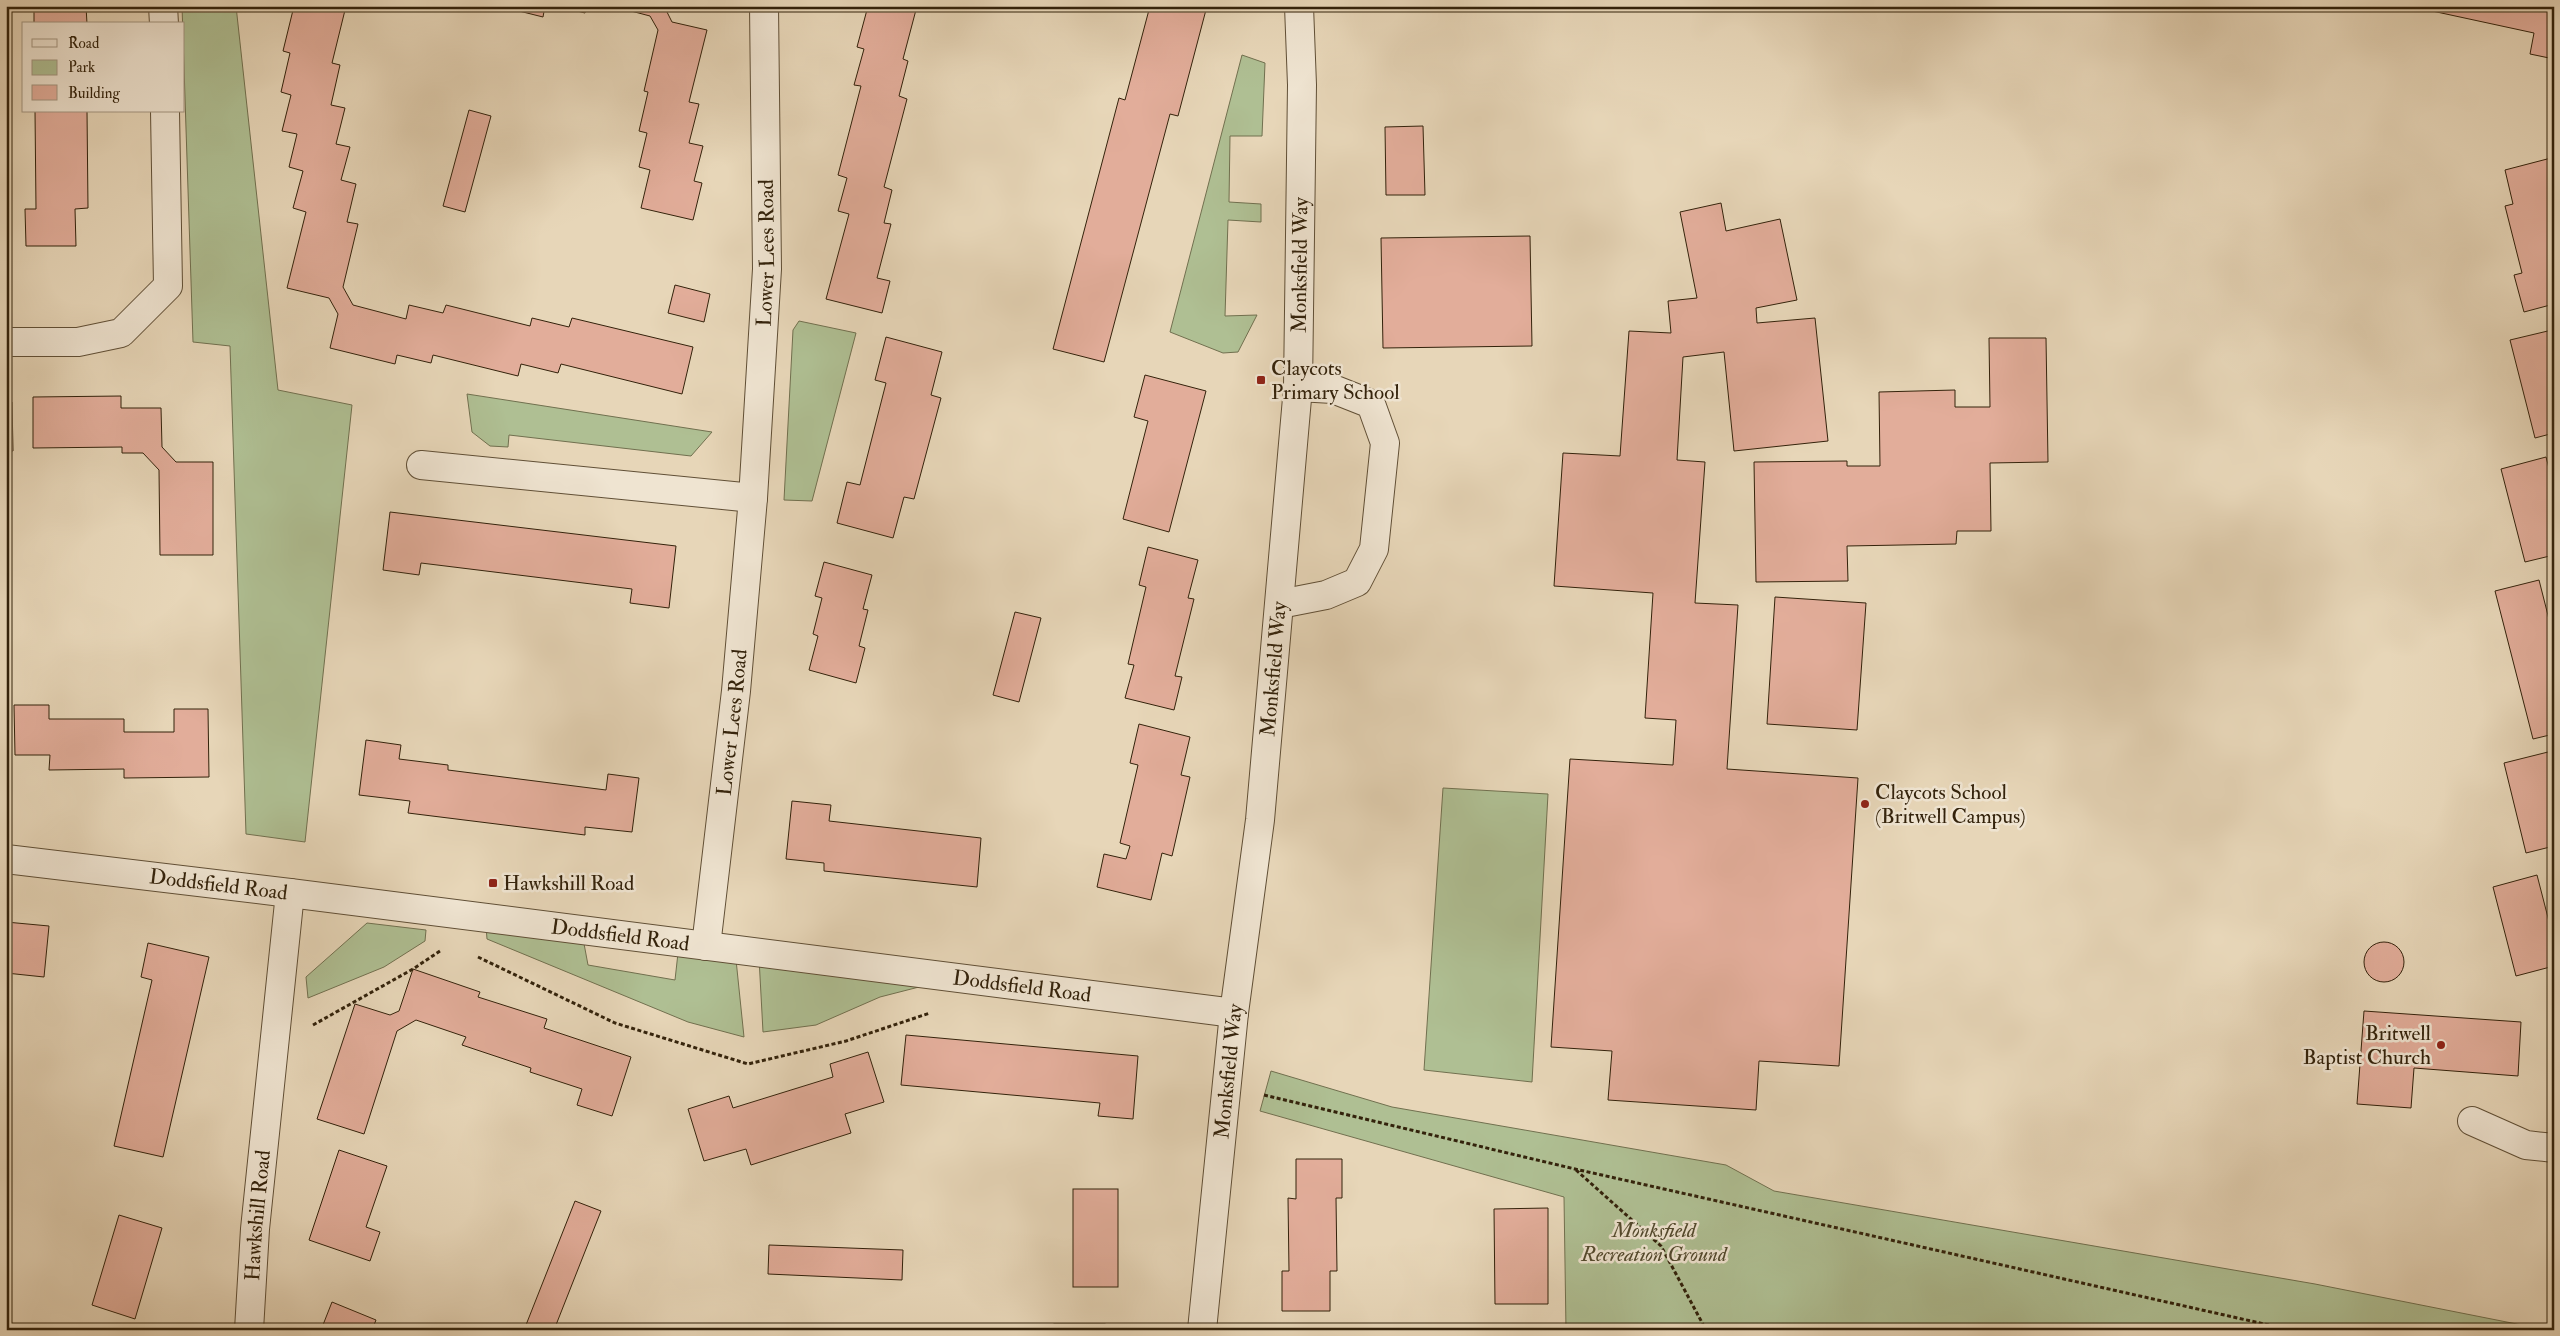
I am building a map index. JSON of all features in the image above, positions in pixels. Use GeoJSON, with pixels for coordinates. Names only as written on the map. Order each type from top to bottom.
{"type":"FeatureCollection","features":[{"type":"Feature","properties":{"kind":"street"},"geometry":{"type":"LineString","coordinates":[[164,6],[164,22]]}},
{"type":"Feature","properties":{"kind":"street","name":"Lower Lees Road"},"geometry":{"type":"LineString","coordinates":[[706,946],[736,691],[753,498],[767,269],[764,6]]}},
{"type":"Feature","properties":{"kind":"street","name":"Monksfield Way"},"geometry":{"type":"LineString","coordinates":[[1202,1330],[1234,1013],[1260,820],[1298,387],[1302,84],[1299,6]]}},
{"type":"Feature","properties":{"kind":"street"},"geometry":{"type":"LineString","coordinates":[[6,342],[78,342],[120,333],[168,286],[165,112]]}},
{"type":"Feature","properties":{"kind":"street"},"geometry":{"type":"LineString","coordinates":[[1280,604],[1326,594],[1357,582],[1374,549],[1385,443],[1371,404],[1333,389],[1298,387]]}},
{"type":"Feature","properties":{"kind":"street"},"geometry":{"type":"LineString","coordinates":[[421,464],[753,498]]}},
{"type":"Feature","properties":{"kind":"street","name":"Doddsfield Road"},"geometry":{"type":"LineString","coordinates":[[6,859],[290,893],[1234,1013]]}},
{"type":"Feature","properties":{"kind":"street","name":"Hawkshill Road"},"geometry":{"type":"LineString","coordinates":[[249,1330],[255,1229],[290,893]]}},
{"type":"Feature","properties":{"kind":"street"},"geometry":{"type":"LineString","coordinates":[[2472,1121],[2526,1145],[2554,1148]]}},
{"type":"Feature","properties":{"kind":"path"},"geometry":{"type":"LineString","coordinates":[[274,1047],[413,969],[443,948]]}},
{"type":"Feature","properties":{"kind":"path"},"geometry":{"type":"LineString","coordinates":[[477,956],[615,1023],[748,1064],[846,1041],[935,1011]]}},
{"type":"Feature","properties":{"kind":"path"},"geometry":{"type":"LineString","coordinates":[[1226,1086],[1575,1169],[2292,1330]]}},
{"type":"Feature","properties":{"kind":"path"},"geometry":{"type":"LineString","coordinates":[[1575,1169],[1661,1246],[1706,1330]]}},
{"type":"Feature","properties":{"kind":"green space"},"geometry":{"type":"Polygon","coordinates":[[[182,6],[236,6],[278,390],[352,405],[305,842],[246,834],[230,346],[193,342],[185,98],[185,22],[183,22],[182,6]]]}},
{"type":"Feature","properties":{"kind":"green space"},"geometry":{"type":"Polygon","coordinates":[[[1242,55],[1265,63],[1262,136],[1230,136],[1229,202],[1261,204],[1261,222],[1228,220],[1225,316],[1257,315],[1238,352],[1223,353],[1170,332],[1242,55]]]}},
{"type":"Feature","properties":{"kind":"green space"},"geometry":{"type":"Polygon","coordinates":[[[799,321],[856,333],[812,501],[784,500],[793,330],[799,321]]]}},
{"type":"Feature","properties":{"kind":"green space"},"geometry":{"type":"Polygon","coordinates":[[[467,394],[712,432],[691,456],[509,435],[508,447],[490,446],[472,432],[467,394]]]}},
{"type":"Feature","properties":{"kind":"green space"},"geometry":{"type":"Polygon","coordinates":[[[1443,788],[1548,794],[1532,1082],[1424,1070],[1443,788]]]}},
{"type":"Feature","properties":{"kind":"green space"},"geometry":{"type":"Polygon","coordinates":[[[367,923],[426,930],[425,941],[384,967],[308,998],[306,977],[367,923]]]}},
{"type":"Feature","properties":{"kind":"green space"},"geometry":{"type":"Polygon","coordinates":[[[486,926],[582,933],[588,965],[675,980],[679,944],[735,950],[744,1037],[688,1022],[487,939],[486,926]]]}},
{"type":"Feature","properties":{"kind":"green space"},"geometry":{"type":"Polygon","coordinates":[[[759,958],[917,973],[919,987],[880,997],[816,1025],[763,1032],[759,958]]]}},
{"type":"Feature","properties":{"kind":"green space","name":"Monksfield Recreation Ground"},"geometry":{"type":"Polygon","coordinates":[[[1271,1071],[1392,1107],[1726,1165],[1774,1191],[2315,1284],[2547,1330],[1566,1330],[1564,1197],[1260,1111],[1271,1071]]]}},
{"type":"Feature","properties":{"kind":"building"},"geometry":{"type":"Polygon","coordinates":[[[34,6],[86,6],[87,22],[34,22],[34,6]]]}},
{"type":"Feature","properties":{"kind":"building"},"geometry":{"type":"Polygon","coordinates":[[[294,6],[346,6],[332,63],[340,65],[331,105],[345,108],[336,144],[350,147],[341,180],[356,184],[347,222],[358,224],[343,287],[353,305],[406,319],[409,305],[443,313],[446,305],[530,326],[532,318],[569,327],[572,318],[693,347],[682,394],[561,364],[558,373],[521,364],[518,376],[433,355],[431,363],[397,355],[395,364],[330,348],[338,314],[329,298],[287,288],[306,212],[293,208],[303,171],[289,167],[297,134],[282,131],[291,95],[281,92],[290,53],[283,51],[294,6]]]}},
{"type":"Feature","properties":{"kind":"building"},"geometry":{"type":"Polygon","coordinates":[[[400,6],[422,6],[420,11],[400,6]]]}},
{"type":"Feature","properties":{"kind":"building"},"geometry":{"type":"Polygon","coordinates":[[[499,6],[545,6],[543,17],[499,6]]]}},
{"type":"Feature","properties":{"kind":"building"},"geometry":{"type":"Polygon","coordinates":[[[558,6],[587,6],[585,13],[558,6]]]}},
{"type":"Feature","properties":{"kind":"building"},"geometry":{"type":"Polygon","coordinates":[[[612,6],[664,6],[672,22],[707,30],[689,102],[699,104],[689,143],[703,146],[694,181],[702,183],[693,220],[641,208],[650,170],[639,167],[647,133],[639,131],[648,92],[644,91],[658,30],[650,16],[612,6]]]}},
{"type":"Feature","properties":{"kind":"building"},"geometry":{"type":"Polygon","coordinates":[[[868,6],[917,6],[903,59],[908,61],[899,96],[907,99],[884,187],[892,190],[884,223],[891,224],[877,278],[890,281],[882,313],[826,299],[849,214],[838,211],[847,178],[838,175],[861,86],[854,85],[864,49],[857,47],[868,6]]]}},
{"type":"Feature","properties":{"kind":"building"},"geometry":{"type":"Polygon","coordinates":[[[1150,6],[1207,6],[1178,116],[1170,114],[1104,362],[1053,349],[1119,98],[1125,100],[1150,6]]]}},
{"type":"Feature","properties":{"kind":"building"},"geometry":{"type":"Polygon","coordinates":[[[1384,6],[1415,6],[1415,8],[1384,9],[1384,6]]]}},
{"type":"Feature","properties":{"kind":"building"},"geometry":{"type":"Polygon","coordinates":[[[2409,6],[2554,6],[2554,59],[2530,54],[2534,33],[2409,6]]]}},
{"type":"Feature","properties":{"kind":"building"},"geometry":{"type":"Polygon","coordinates":[[[469,110],[491,116],[465,212],[443,206],[469,110]]]}},
{"type":"Feature","properties":{"kind":"building"},"geometry":{"type":"Polygon","coordinates":[[[35,112],[87,112],[88,208],[75,209],[76,246],[26,246],[25,209],[36,209],[35,112]]]}},
{"type":"Feature","properties":{"kind":"building"},"geometry":{"type":"Polygon","coordinates":[[[1423,126],[1425,195],[1386,195],[1385,127],[1423,126]]]}},
{"type":"Feature","properties":{"kind":"building"},"geometry":{"type":"Polygon","coordinates":[[[2551,158],[2554,168],[2554,194],[2550,195],[2554,208],[2554,304],[2524,312],[2514,275],[2522,273],[2505,206],[2513,204],[2505,170],[2551,158]]]}},
{"type":"Feature","properties":{"kind":"building"},"geometry":{"type":"Polygon","coordinates":[[[1721,203],[1726,231],[1780,219],[1797,300],[1756,308],[1757,323],[1815,318],[1828,441],[1734,451],[1724,352],[1683,357],[1677,460],[1705,462],[1695,603],[1738,605],[1727,769],[1858,778],[1839,1066],[1759,1061],[1756,1110],[1608,1100],[1612,1051],[1551,1047],[1570,759],[1673,765],[1676,720],[1645,718],[1653,593],[1554,586],[1563,453],[1620,456],[1629,331],[1671,333],[1668,301],[1697,298],[1680,212],[1721,203]]]}},
{"type":"Feature","properties":{"kind":"building"},"geometry":{"type":"Polygon","coordinates":[[[1530,236],[1532,346],[1383,348],[1381,238],[1530,236]]]}},
{"type":"Feature","properties":{"kind":"building"},"geometry":{"type":"Polygon","coordinates":[[[675,285],[710,294],[704,322],[668,313],[675,285]]]}},
{"type":"Feature","properties":{"kind":"building"},"geometry":{"type":"Polygon","coordinates":[[[2552,330],[2554,433],[2535,438],[2510,340],[2552,330]]]}},
{"type":"Feature","properties":{"kind":"building"},"geometry":{"type":"Polygon","coordinates":[[[886,337],[942,352],[931,395],[941,398],[914,499],[904,497],[893,538],[837,523],[847,482],[860,485],[886,383],[875,380],[886,337]]]}},
{"type":"Feature","properties":{"kind":"building"},"geometry":{"type":"Polygon","coordinates":[[[1989,338],[2046,338],[2048,462],[1990,463],[1991,531],[1957,531],[1956,544],[1847,546],[1848,581],[1756,582],[1754,462],[1847,461],[1847,466],[1880,466],[1879,392],[1955,390],[1955,407],[1990,407],[1989,338]]]}},
{"type":"Feature","properties":{"kind":"building"},"geometry":{"type":"Polygon","coordinates":[[[1145,375],[1206,391],[1169,532],[1123,519],[1148,421],[1134,417],[1145,375]]]}},
{"type":"Feature","properties":{"kind":"building"},"geometry":{"type":"Polygon","coordinates":[[[121,396],[121,408],[161,408],[162,447],[176,462],[213,462],[213,555],[160,555],[159,470],[143,453],[122,453],[122,447],[33,448],[33,397],[121,396]]]}},
{"type":"Feature","properties":{"kind":"building"},"geometry":{"type":"Polygon","coordinates":[[[6,402],[12,402],[13,451],[6,451],[6,402]]]}},
{"type":"Feature","properties":{"kind":"building"},"geometry":{"type":"Polygon","coordinates":[[[2546,457],[2554,487],[2554,555],[2525,562],[2501,469],[2546,457]]]}},
{"type":"Feature","properties":{"kind":"building"},"geometry":{"type":"Polygon","coordinates":[[[390,512],[676,546],[669,608],[630,603],[632,589],[421,563],[419,575],[383,570],[390,512]]]}},
{"type":"Feature","properties":{"kind":"building"},"geometry":{"type":"Polygon","coordinates":[[[1148,547],[1198,560],[1188,598],[1194,599],[1175,676],[1182,677],[1174,710],[1125,698],[1134,665],[1128,664],[1146,587],[1139,585],[1148,547]]]}},
{"type":"Feature","properties":{"kind":"building"},"geometry":{"type":"Polygon","coordinates":[[[824,562],[872,575],[863,609],[868,610],[859,646],[865,648],[856,683],[809,670],[818,636],[813,634],[822,598],[815,596],[824,562]]]}},
{"type":"Feature","properties":{"kind":"building"},"geometry":{"type":"Polygon","coordinates":[[[2539,580],[2554,639],[2554,734],[2533,739],[2495,591],[2539,580]]]}},
{"type":"Feature","properties":{"kind":"building"},"geometry":{"type":"Polygon","coordinates":[[[1775,597],[1866,603],[1857,730],[1767,724],[1775,597]]]}},
{"type":"Feature","properties":{"kind":"building"},"geometry":{"type":"Polygon","coordinates":[[[1015,612],[1041,618],[1019,702],[993,695],[1015,612]]]}},
{"type":"Feature","properties":{"kind":"building"},"geometry":{"type":"Polygon","coordinates":[[[14,705],[49,705],[49,719],[124,719],[124,732],[174,732],[174,709],[208,709],[209,777],[124,778],[124,769],[49,770],[50,755],[15,755],[14,705]]]}},
{"type":"Feature","properties":{"kind":"building"},"geometry":{"type":"Polygon","coordinates":[[[1139,724],[1190,737],[1181,775],[1190,777],[1172,856],[1162,853],[1151,900],[1097,887],[1104,854],[1126,859],[1130,846],[1120,843],[1138,765],[1130,763],[1139,724]]]}},
{"type":"Feature","properties":{"kind":"building"},"geometry":{"type":"Polygon","coordinates":[[[366,740],[401,745],[399,759],[448,765],[448,770],[606,790],[608,774],[639,778],[632,832],[585,827],[585,835],[408,813],[410,801],[359,795],[366,740]]]}},
{"type":"Feature","properties":{"kind":"building"},"geometry":{"type":"Polygon","coordinates":[[[2548,752],[2554,775],[2554,846],[2526,853],[2504,763],[2548,752]]]}},
{"type":"Feature","properties":{"kind":"building"},"geometry":{"type":"Polygon","coordinates":[[[792,801],[831,805],[829,821],[981,838],[977,887],[824,871],[824,863],[786,859],[792,801]]]}},
{"type":"Feature","properties":{"kind":"building"},"geometry":{"type":"Polygon","coordinates":[[[2537,875],[2554,941],[2554,966],[2516,976],[2493,887],[2537,875]]]}},
{"type":"Feature","properties":{"kind":"building"},"geometry":{"type":"Polygon","coordinates":[[[6,922],[49,926],[44,977],[6,973],[6,922]]]}},
{"type":"Feature","properties":{"kind":"building"},"geometry":{"type":"Polygon","coordinates":[[[2388,942],[2395,945],[2401,951],[2404,962],[2403,970],[2395,979],[2388,982],[2380,982],[2373,979],[2365,970],[2364,958],[2367,951],[2376,943],[2388,942]]]}},
{"type":"Feature","properties":{"kind":"building"},"geometry":{"type":"Polygon","coordinates":[[[148,943],[209,957],[163,1157],[114,1146],[152,980],[141,977],[148,943]]]}},
{"type":"Feature","properties":{"kind":"building"},"geometry":{"type":"Polygon","coordinates":[[[413,969],[480,992],[478,997],[547,1019],[544,1028],[631,1057],[612,1116],[577,1105],[582,1089],[530,1072],[531,1068],[462,1045],[466,1037],[416,1020],[397,1031],[364,1134],[317,1119],[355,1004],[390,1015],[399,1011],[413,969]]]}},
{"type":"Feature","properties":{"kind":"building","name":"Britwell Baptist Church"},"geometry":{"type":"Polygon","coordinates":[[[2364,1011],[2521,1022],[2518,1076],[2414,1068],[2411,1108],[2357,1104],[2364,1011]]]}},
{"type":"Feature","properties":{"kind":"building"},"geometry":{"type":"Polygon","coordinates":[[[906,1035],[1138,1056],[1133,1119],[1098,1116],[1100,1103],[901,1085],[906,1035]]]}},
{"type":"Feature","properties":{"kind":"building"},"geometry":{"type":"Polygon","coordinates":[[[868,1052],[884,1102],[845,1114],[851,1133],[751,1165],[746,1149],[704,1161],[688,1109],[729,1096],[733,1108],[833,1077],[830,1064],[868,1052]]]}},
{"type":"Feature","properties":{"kind":"building"},"geometry":{"type":"Polygon","coordinates":[[[339,1150],[387,1166],[366,1227],[380,1232],[370,1261],[309,1240],[339,1150]]]}},
{"type":"Feature","properties":{"kind":"building"},"geometry":{"type":"Polygon","coordinates":[[[1296,1159],[1342,1159],[1342,1198],[1336,1198],[1337,1271],[1330,1271],[1330,1311],[1282,1311],[1282,1271],[1289,1271],[1288,1198],[1296,1199],[1296,1159]]]}},
{"type":"Feature","properties":{"kind":"building"},"geometry":{"type":"Polygon","coordinates":[[[1073,1189],[1118,1189],[1118,1287],[1073,1287],[1073,1189]]]}},
{"type":"Feature","properties":{"kind":"building"},"geometry":{"type":"Polygon","coordinates":[[[575,1201],[601,1211],[554,1330],[524,1330],[575,1201]]]}},
{"type":"Feature","properties":{"kind":"building"},"geometry":{"type":"Polygon","coordinates":[[[1548,1208],[1548,1304],[1495,1304],[1494,1209],[1548,1208]]]}},
{"type":"Feature","properties":{"kind":"building"},"geometry":{"type":"Polygon","coordinates":[[[119,1215],[162,1228],[135,1319],[92,1305],[119,1215]]]}},
{"type":"Feature","properties":{"kind":"building"},"geometry":{"type":"Polygon","coordinates":[[[769,1245],[903,1250],[902,1280],[768,1274],[769,1245]]]}},
{"type":"Feature","properties":{"kind":"building"},"geometry":{"type":"Polygon","coordinates":[[[332,1302],[376,1320],[372,1330],[321,1330],[332,1302]]]}},
{"type":"Feature","properties":{"kind":"building"},"geometry":{"type":"Polygon","coordinates":[[[1054,1324],[1105,1324],[1105,1330],[1054,1330],[1054,1324]]]}},
{"type":"Feature","properties":{"kind":"place","name":"Claycots Primary School"},"geometry":{"type":"Point","coordinates":[1261,380]}},
{"type":"Feature","properties":{"kind":"place","name":"Claycots School (Britwell Campus)"},"geometry":{"type":"Point","coordinates":[1865,804]}},
{"type":"Feature","properties":{"kind":"place","name":"Hawkshill Road"},"geometry":{"type":"Point","coordinates":[493,883]}},
{"type":"Feature","properties":{"kind":"place","name":"Britwell Baptist Church"},"geometry":{"type":"Point","coordinates":[2441,1045]}}]}
